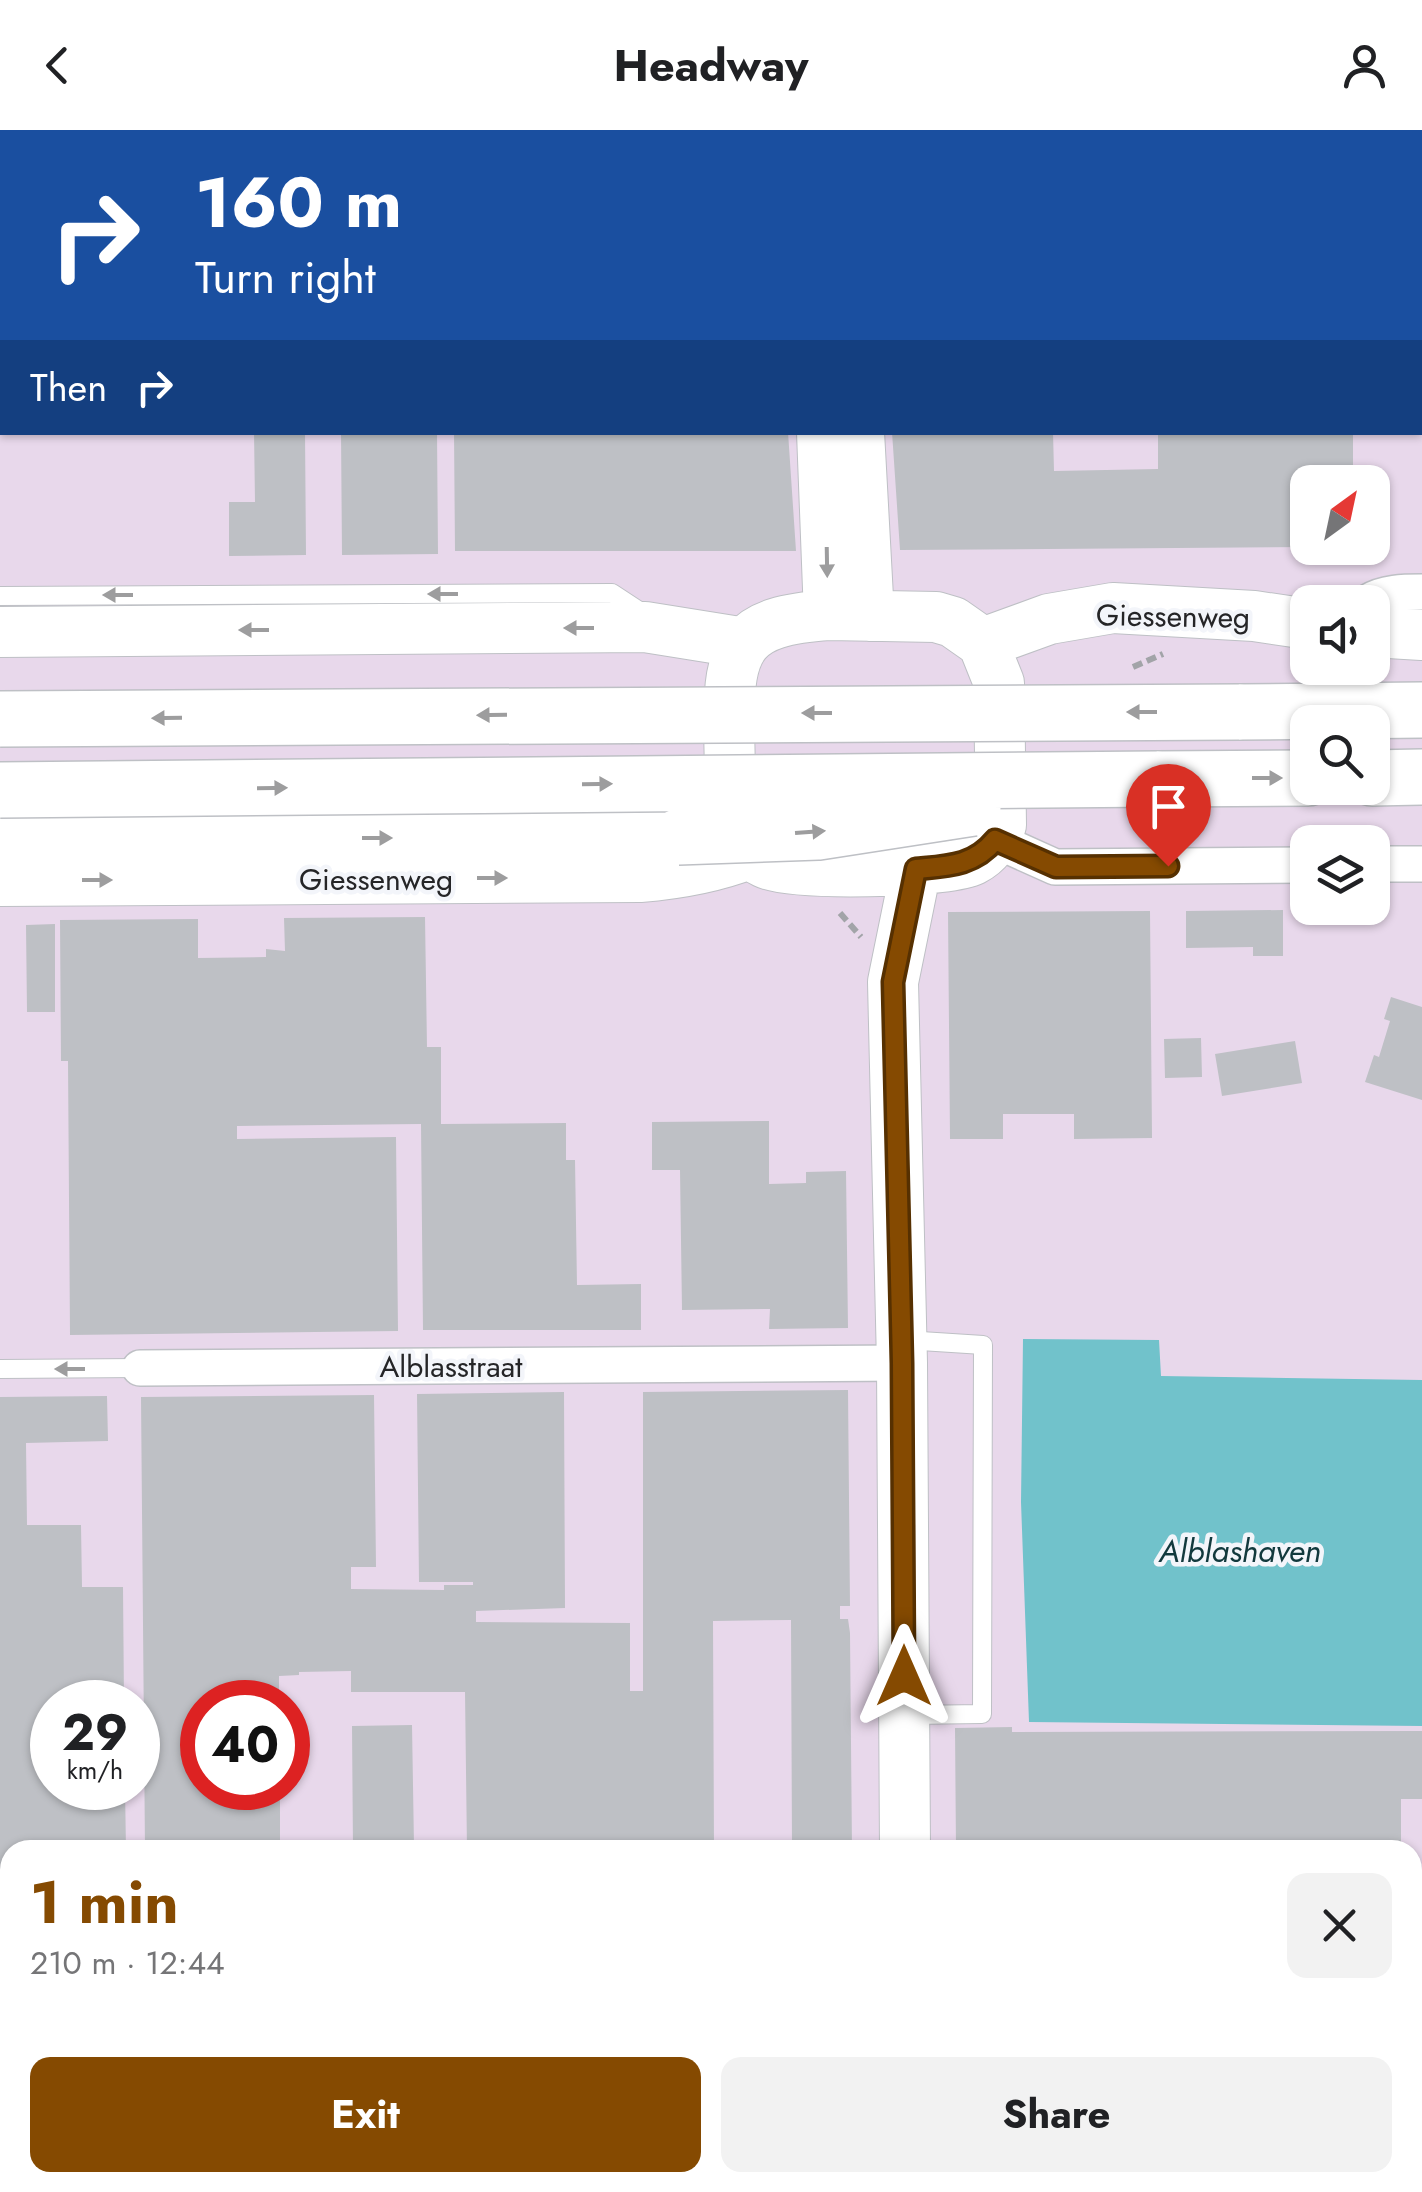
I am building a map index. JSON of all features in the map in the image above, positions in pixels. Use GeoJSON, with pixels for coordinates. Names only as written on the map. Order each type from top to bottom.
{"type":"FeatureCollection","features":[{"type":"Feature","properties":{"kind":"highway"},"geometry":{"type":"LineString","coordinates":[[0,719],[1422,710]]}},
{"type":"Feature","properties":{"kind":"highway"},"geometry":{"type":"LineString","coordinates":[[0,790],[1290,778]]}},
{"type":"Feature","properties":{"kind":"highway"},"geometry":{"type":"LineString","coordinates":[[1390,778],[1422,778]]}},
{"type":"Feature","properties":{"kind":"highway"},"geometry":{"type":"LineString","coordinates":[[0,840],[678,837],[818,832],[1158,779]]}},
{"type":"Feature","properties":{"kind":"street"},"geometry":{"type":"LineString","coordinates":[[822,435],[849,615]]}},
{"type":"Feature","properties":{"kind":"street"},"geometry":{"type":"LineString","coordinates":[[849,615],[859,435]]}},
{"type":"Feature","properties":{"kind":"street"},"geometry":{"type":"LineString","coordinates":[[1390,594],[1422,592]]}},
{"type":"Feature","properties":{"kind":"street","name":"Giessenweg"},"geometry":{"type":"LineString","coordinates":[[983,643],[1048,619],[1113,608],[1290,621]]}},
{"type":"Feature","properties":{"kind":"street"},"geometry":{"type":"LineString","coordinates":[[849,615],[936,617],[954,622],[983,643],[999,683],[1000,825],[995,840],[973,860],[844,886],[769,866],[738,842],[730,824],[728,686],[735,659],[745,642],[788,618],[849,615]]}},
{"type":"Feature","properties":{"kind":"street"},"geometry":{"type":"LineString","coordinates":[[0,632],[644,627],[745,642]]}},
{"type":"Feature","properties":{"kind":"street"},"geometry":{"type":"LineString","coordinates":[[1390,633],[1422,635]]}},
{"type":"Feature","properties":{"kind":"street"},"geometry":{"type":"LineString","coordinates":[[995,840],[1056,867],[1290,865]]}},
{"type":"Feature","properties":{"kind":"street","name":"Giessenweg"},"geometry":{"type":"LineString","coordinates":[[0,881],[640,877],[680,874],[749,854]]}},
{"type":"Feature","properties":{"kind":"street"},"geometry":{"type":"LineString","coordinates":[[1390,864],[1422,864]]}},
{"type":"Feature","properties":{"kind":"street"},"geometry":{"type":"LineString","coordinates":[[905,1840],[902,1351],[893,982],[916,869]]}},
{"type":"Feature","properties":{"kind":"street"},"geometry":{"type":"LineString","coordinates":[[844,886],[893,982]]}},
{"type":"Feature","properties":{"kind":"street","name":"Alblasstraat"},"geometry":{"type":"LineString","coordinates":[[140,1368],[902,1351]]}},
{"type":"Feature","properties":{"kind":"lane"},"geometry":{"type":"LineString","coordinates":[[0,596],[612,593],[670,630]]}},
{"type":"Feature","properties":{"kind":"lane"},"geometry":{"type":"LineString","coordinates":[[902,1351],[983,1345],[982,1714],[904,1715]]}},
{"type":"Feature","properties":{"kind":"lane","name":"Alblasstraat"},"geometry":{"type":"LineString","coordinates":[[0,1370],[140,1368]]}},
{"type":"Feature","properties":{"kind":"path"},"geometry":{"type":"LineString","coordinates":[[844,886],[854,927],[893,982]]}},
{"type":"Feature","properties":{"kind":"shaded area"},"geometry":{"type":"Polygon","coordinates":[[[0,435],[1422,435],[1422,1840],[0,1840],[0,435]]]}},
{"type":"Feature","properties":{"kind":"water","name":"Alblashaven"},"geometry":{"type":"Polygon","coordinates":[[[1023,1339],[1159,1340],[1161,1376],[1422,1380],[1422,1726],[1029,1722],[1021,1502],[1023,1339]]]}},
{"type":"Feature","properties":{"kind":"building"},"geometry":{"type":"Polygon","coordinates":[[[254,435],[305,435],[306,555],[229,556],[229,502],[255,502],[254,435]]]}},
{"type":"Feature","properties":{"kind":"building"},"geometry":{"type":"Polygon","coordinates":[[[341,435],[437,435],[438,554],[342,555],[341,435]]]}},
{"type":"Feature","properties":{"kind":"building"},"geometry":{"type":"Polygon","coordinates":[[[454,435],[788,435],[796,551],[455,551],[454,435]]]}},
{"type":"Feature","properties":{"kind":"building"},"geometry":{"type":"Polygon","coordinates":[[[892,435],[1053,435],[1054,471],[1158,469],[1158,435],[1353,435],[1353,465],[1290,465],[1290,547],[900,550],[892,435]]]}},
{"type":"Feature","properties":{"kind":"building"},"geometry":{"type":"Polygon","coordinates":[[[1283,910],[1283,956],[1253,956],[1253,947],[1186,948],[1186,911],[1283,910]]]}},
{"type":"Feature","properties":{"kind":"building"},"geometry":{"type":"Polygon","coordinates":[[[1150,911],[1152,1138],[1074,1139],[1074,1114],[1003,1114],[1003,1139],[950,1139],[948,912],[1150,911]]]}},
{"type":"Feature","properties":{"kind":"building"},"geometry":{"type":"Polygon","coordinates":[[[425,917],[427,1047],[441,1047],[441,1124],[566,1123],[566,1160],[575,1160],[577,1285],[641,1284],[641,1330],[423,1330],[421,1124],[237,1126],[237,1139],[396,1137],[398,1331],[70,1335],[68,1061],[61,1061],[60,920],[198,919],[198,958],[266,957],[266,949],[285,951],[284,918],[425,917]]]}},
{"type":"Feature","properties":{"kind":"building"},"geometry":{"type":"Polygon","coordinates":[[[55,924],[55,1012],[27,1012],[26,925],[55,924]]]}},
{"type":"Feature","properties":{"kind":"building"},"geometry":{"type":"Polygon","coordinates":[[[1391,997],[1422,1007],[1422,1100],[1365,1082],[1374,1055],[1379,1057],[1390,1021],[1384,1019],[1391,997]]]}},
{"type":"Feature","properties":{"kind":"building"},"geometry":{"type":"Polygon","coordinates":[[[1201,1038],[1202,1077],[1165,1078],[1164,1039],[1201,1038]]]}},
{"type":"Feature","properties":{"kind":"building"},"geometry":{"type":"Polygon","coordinates":[[[1295,1041],[1302,1083],[1222,1096],[1215,1054],[1295,1041]]]}},
{"type":"Feature","properties":{"kind":"building"},"geometry":{"type":"Polygon","coordinates":[[[769,1121],[769,1184],[806,1183],[806,1172],[846,1171],[848,1328],[769,1329],[770,1309],[682,1310],[680,1170],[652,1170],[652,1122],[769,1121]]]}},
{"type":"Feature","properties":{"kind":"building"},"geometry":{"type":"Polygon","coordinates":[[[848,1390],[850,1606],[840,1606],[840,1619],[848,1619],[850,1633],[852,1840],[792,1840],[791,1620],[713,1621],[714,1840],[467,1840],[465,1692],[351,1692],[351,1671],[299,1672],[279,1676],[279,1680],[180,1680],[180,1810],[280,1810],[280,1840],[145,1840],[145,1810],[160,1810],[160,1680],[143,1680],[141,1397],[374,1395],[376,1567],[351,1567],[351,1589],[444,1590],[444,1585],[473,1582],[419,1582],[417,1394],[564,1392],[565,1608],[476,1611],[476,1622],[630,1623],[630,1691],[643,1691],[643,1392],[848,1390]]]}},
{"type":"Feature","properties":{"kind":"building"},"geometry":{"type":"Polygon","coordinates":[[[107,1396],[108,1441],[26,1443],[27,1525],[81,1525],[82,1587],[123,1587],[124,1680],[30,1680],[30,1810],[125,1810],[126,1840],[0,1840],[0,1397],[107,1396]]]}},
{"type":"Feature","properties":{"kind":"building"},"geometry":{"type":"Polygon","coordinates":[[[412,1725],[414,1840],[353,1840],[352,1726],[412,1725]]]}},
{"type":"Feature","properties":{"kind":"building"},"geometry":{"type":"Polygon","coordinates":[[[1012,1727],[1012,1732],[1422,1731],[1422,1799],[1401,1799],[1401,1840],[956,1840],[955,1728],[1012,1727]]]}},
{"type":"Feature","properties":{"kind":"route"},"geometry":{"type":"LineString","coordinates":[[904,1676],[899,1161],[893,982],[916,869],[973,860],[995,840],[1056,867],[1168,866]]}}]}
